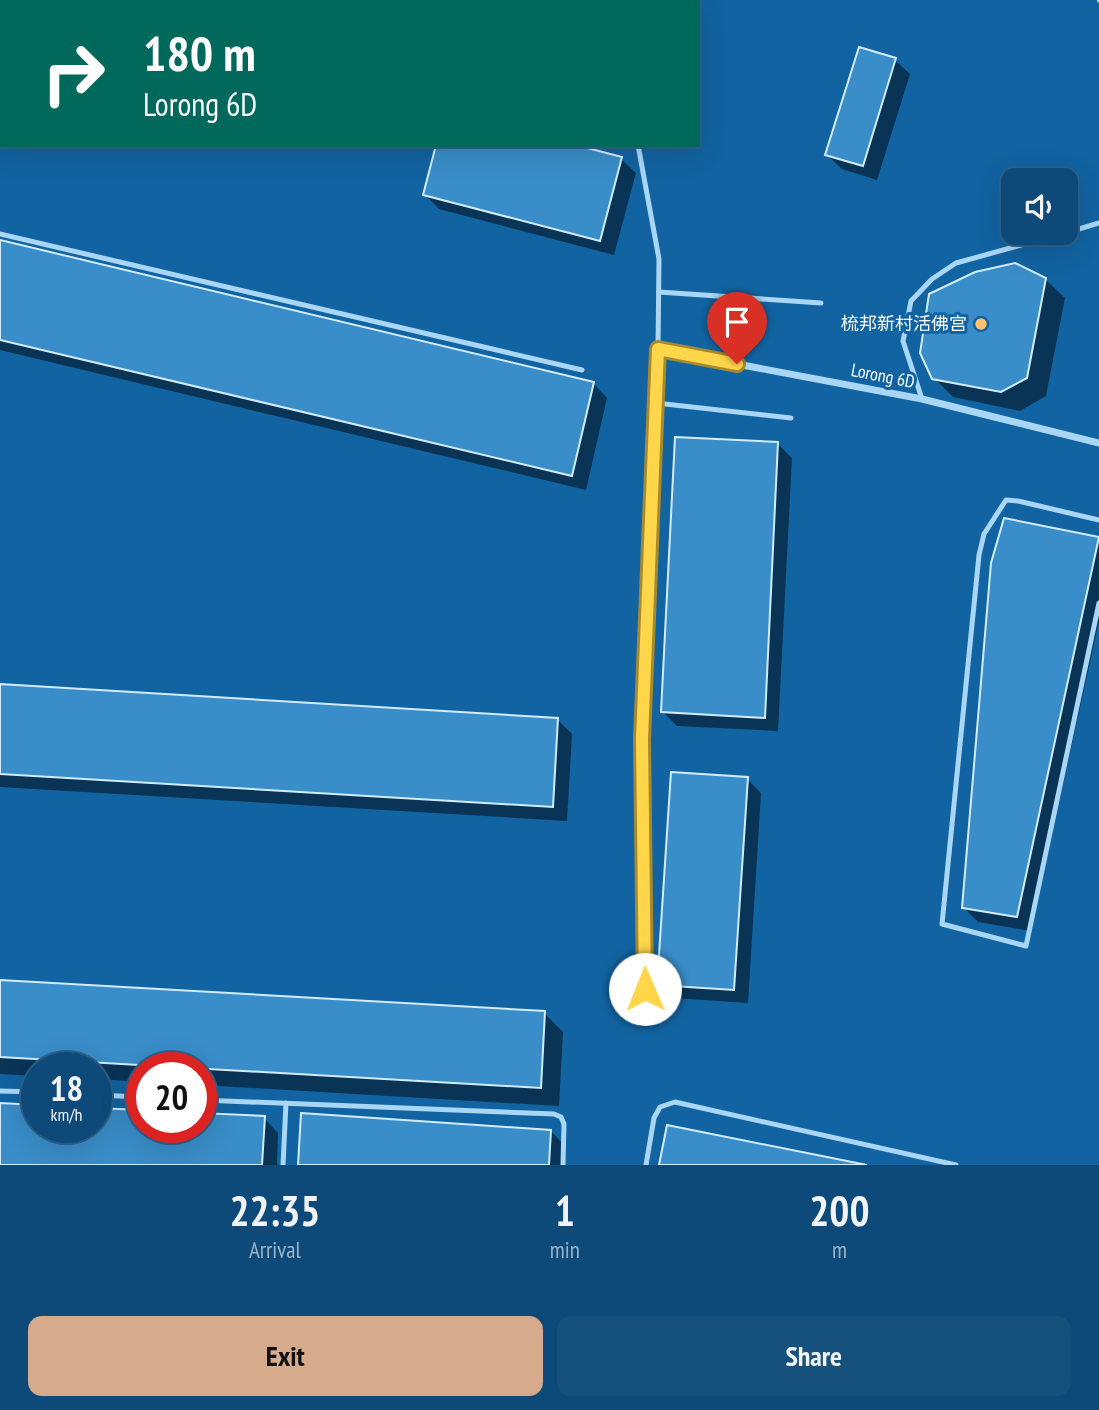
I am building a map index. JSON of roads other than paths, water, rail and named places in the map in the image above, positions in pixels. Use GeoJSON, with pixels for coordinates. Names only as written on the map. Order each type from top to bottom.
{"type":"FeatureCollection","features":[{"type":"Feature","properties":{"kind":"street","name":"Lorong 6D"},"geometry":{"type":"LineString","coordinates":[[658,349],[922,399],[1099,443]]}},
{"type":"Feature","properties":{"kind":"lane"},"geometry":{"type":"LineString","coordinates":[[638,147],[659,259],[658,349],[642,739],[645,989]]}},
{"type":"Feature","properties":{"kind":"lane"},"geometry":{"type":"LineString","coordinates":[[1078,229],[1099,223]]}},
{"type":"Feature","properties":{"kind":"lane"},"geometry":{"type":"LineString","coordinates":[[0,234],[582,370]]}},
{"type":"Feature","properties":{"kind":"lane"},"geometry":{"type":"LineString","coordinates":[[922,399],[903,341],[911,301],[932,279],[956,263],[1021,245]]}},
{"type":"Feature","properties":{"kind":"lane"},"geometry":{"type":"LineString","coordinates":[[659,292],[821,303]]}},
{"type":"Feature","properties":{"kind":"lane"},"geometry":{"type":"LineString","coordinates":[[656,403],[790,418]]}},
{"type":"Feature","properties":{"kind":"lane"},"geometry":{"type":"LineString","coordinates":[[1099,520],[1006,500],[997,510],[984,534],[979,555],[942,924],[1026,946],[1099,603]]}},
{"type":"Feature","properties":{"kind":"lane"},"geometry":{"type":"LineString","coordinates":[[0,1091],[21,1092]]}},
{"type":"Feature","properties":{"kind":"lane"},"geometry":{"type":"LineString","coordinates":[[217,1101],[554,1114],[561,1117],[564,1124],[563,1165]]}},
{"type":"Feature","properties":{"kind":"lane"},"geometry":{"type":"LineString","coordinates":[[646,1165],[654,1118],[660,1107],[675,1102],[957,1165]]}},
{"type":"Feature","properties":{"kind":"lane"},"geometry":{"type":"LineString","coordinates":[[283,1165],[286,1103]]}},
{"type":"Feature","properties":{"kind":"place","name":"梳邦新村活佛宫"},"geometry":{"type":"Point","coordinates":[981,324]}}]}
